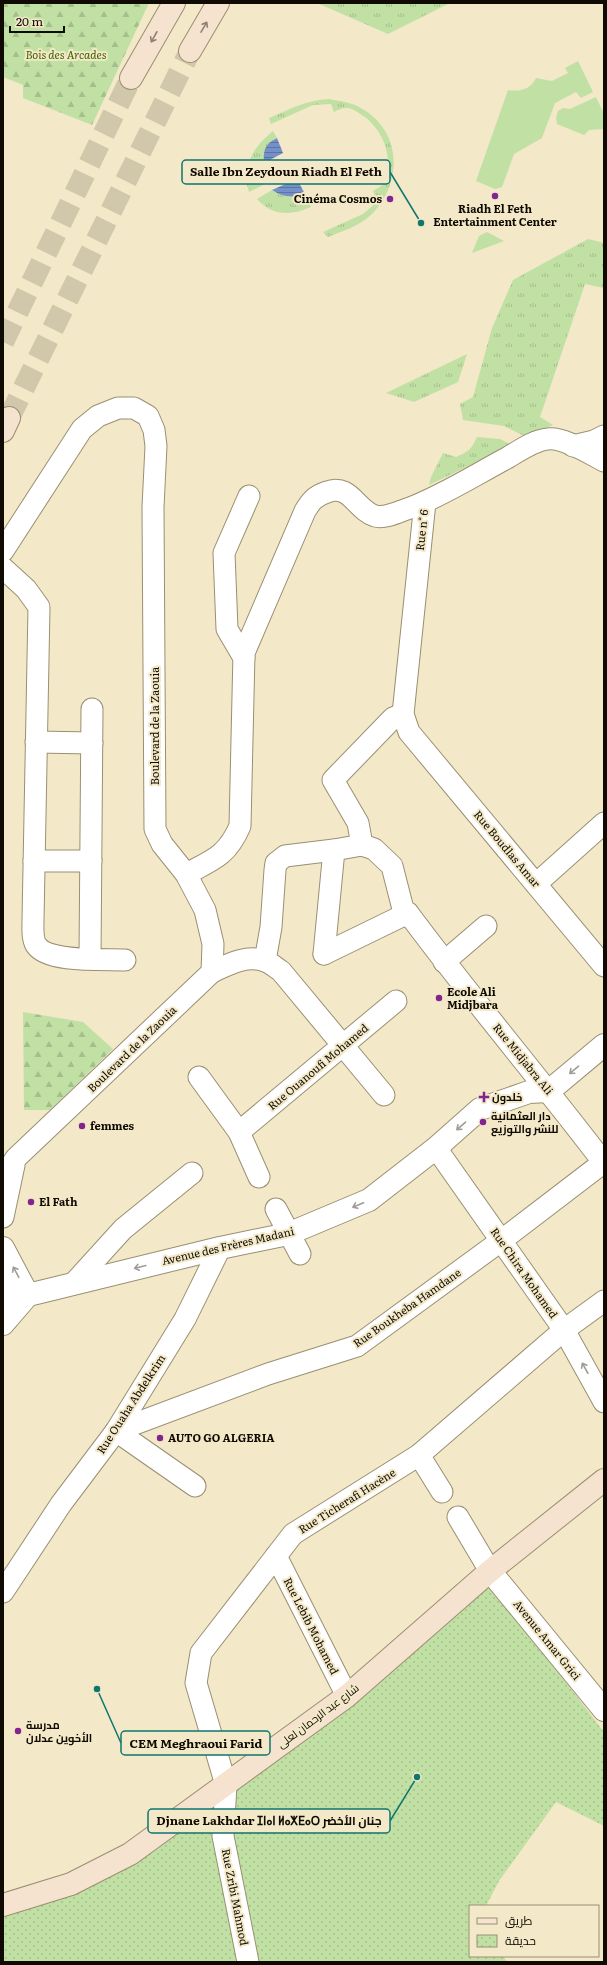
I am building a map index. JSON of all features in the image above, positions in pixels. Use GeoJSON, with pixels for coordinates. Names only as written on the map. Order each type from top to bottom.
{"type":"FeatureCollection","features":[{"type":"Feature","properties":{"kind":"main road"},"geometry":{"type":"LineString","coordinates":[[131,78],[174,3]]}},
{"type":"Feature","properties":{"kind":"main road"},"geometry":{"type":"LineString","coordinates":[[190,51],[218,3]]}},
{"type":"Feature","properties":{"kind":"main road","name":"شارع عبد الرحمان لعلى"},"geometry":{"type":"LineString","coordinates":[[3,1905],[71,1884],[130,1854],[347,1696],[490,1571],[604,1480]]}},
{"type":"Feature","properties":{"kind":"street","name":"Boulevard de la Zaouia"},"geometry":{"type":"LineString","coordinates":[[3,551],[82,429],[98,416],[118,408],[134,408],[148,416],[154,430],[156,446],[153,507],[155,829],[162,844],[186,874],[205,910],[213,944],[212,972],[10,1161],[3,1178]]}},
{"type":"Feature","properties":{"kind":"street"},"geometry":{"type":"LineString","coordinates":[[573,446],[594,441],[604,436]]}},
{"type":"Feature","properties":{"kind":"street","name":"Rue n° 6"},"geometry":{"type":"LineString","coordinates":[[406,723],[425,502],[541,440],[549,438],[573,446],[604,461]]}},
{"type":"Feature","properties":{"kind":"street"},"geometry":{"type":"LineString","coordinates":[[186,874],[221,856],[234,840],[240,826],[244,658],[305,511],[312,499],[332,490],[341,491],[349,494],[365,511],[375,516],[389,515],[425,502]]}},
{"type":"Feature","properties":{"kind":"street"},"geometry":{"type":"LineString","coordinates":[[244,658],[227,629],[224,554],[249,496]]}},
{"type":"Feature","properties":{"kind":"street"},"geometry":{"type":"LineString","coordinates":[[3,568],[26,589],[39,607],[33,933],[36,944],[44,952],[56,957],[125,960]]}},
{"type":"Feature","properties":{"kind":"street"},"geometry":{"type":"LineString","coordinates":[[90,958],[92,709]]}},
{"type":"Feature","properties":{"kind":"street"},"geometry":{"type":"LineString","coordinates":[[265,961],[271,927],[276,863],[280,859],[292,854],[334,850],[362,845],[358,823],[333,780],[393,718],[406,723]]}},
{"type":"Feature","properties":{"kind":"street","name":"Rue Boudlas Amar"},"geometry":{"type":"LineString","coordinates":[[406,723],[604,966]]}},
{"type":"Feature","properties":{"kind":"street"},"geometry":{"type":"LineString","coordinates":[[36,742],[92,743]]}},
{"type":"Feature","properties":{"kind":"street"},"geometry":{"type":"LineString","coordinates":[[536,884],[604,823]]}},
{"type":"Feature","properties":{"kind":"street","name":"Rue Midjabra Ali"},"geometry":{"type":"LineString","coordinates":[[362,845],[374,850],[392,866],[404,913],[408,913],[444,962],[549,1091],[604,1163]]}},
{"type":"Feature","properties":{"kind":"street"},"geometry":{"type":"LineString","coordinates":[[334,850],[324,954],[408,913]]}},
{"type":"Feature","properties":{"kind":"street"},"geometry":{"type":"LineString","coordinates":[[34,861],[91,861]]}},
{"type":"Feature","properties":{"kind":"street"},"geometry":{"type":"LineString","coordinates":[[444,962],[486,926]]}},
{"type":"Feature","properties":{"kind":"street"},"geometry":{"type":"LineString","coordinates":[[212,972],[234,961],[265,961],[281,971],[384,1095]]}},
{"type":"Feature","properties":{"kind":"street","name":"Rue Ouanoufi Mohamed"},"geometry":{"type":"LineString","coordinates":[[239,1132],[396,1001]]}},
{"type":"Feature","properties":{"kind":"street"},"geometry":{"type":"LineString","coordinates":[[549,1091],[604,1045]]}},
{"type":"Feature","properties":{"kind":"street"},"geometry":{"type":"LineString","coordinates":[[199,1077],[239,1132],[259,1177]]}},
{"type":"Feature","properties":{"kind":"street","name":"Avenue des Frères Madani"},"geometry":{"type":"LineString","coordinates":[[28,1295],[220,1248],[288,1234],[369,1200],[436,1148],[480,1109],[529,1092],[549,1091]]}},
{"type":"Feature","properties":{"kind":"street","name":"Rue Chira Mohamed"},"geometry":{"type":"LineString","coordinates":[[436,1148],[564,1330],[604,1402]]}},
{"type":"Feature","properties":{"kind":"street"},"geometry":{"type":"LineString","coordinates":[[3,1217],[10,1161]]}},
{"type":"Feature","properties":{"kind":"street","name":"Rue Boukheba Hamdane"},"geometry":{"type":"LineString","coordinates":[[116,1431],[268,1374],[357,1346],[604,1163]]}},
{"type":"Feature","properties":{"kind":"street"},"geometry":{"type":"LineString","coordinates":[[74,1283],[123,1229],[192,1173]]}},
{"type":"Feature","properties":{"kind":"street"},"geometry":{"type":"LineString","coordinates":[[276,1209],[300,1254]]}},
{"type":"Feature","properties":{"kind":"street"},"geometry":{"type":"LineString","coordinates":[[3,1248],[28,1295],[5,1322]]}},
{"type":"Feature","properties":{"kind":"street","name":"Rue Ouaha Abdelkrim"},"geometry":{"type":"LineString","coordinates":[[3,1592],[61,1504],[116,1431],[185,1319],[220,1248]]}},
{"type":"Feature","properties":{"kind":"street"},"geometry":{"type":"LineString","coordinates":[[3,1284],[5,1322]]}},
{"type":"Feature","properties":{"kind":"street","name":"Rue Ticherafi Hacène"},"geometry":{"type":"LineString","coordinates":[[226,1785],[196,1683],[201,1653],[293,1534],[419,1455],[564,1330],[604,1301]]}},
{"type":"Feature","properties":{"kind":"street"},"geometry":{"type":"LineString","coordinates":[[116,1431],[195,1486]]}},
{"type":"Feature","properties":{"kind":"street"},"geometry":{"type":"LineString","coordinates":[[419,1455],[442,1492]]}},
{"type":"Feature","properties":{"kind":"street"},"geometry":{"type":"LineString","coordinates":[[458,1517],[490,1571]]}},
{"type":"Feature","properties":{"kind":"street","name":"Rue Lebib Mohamed"},"geometry":{"type":"LineString","coordinates":[[276,1556],[347,1696]]}},
{"type":"Feature","properties":{"kind":"street","name":"Avenue Amar Grici"},"geometry":{"type":"LineString","coordinates":[[490,1571],[604,1710]]}},
{"type":"Feature","properties":{"kind":"street","name":"Rue Zribi Mahmod"},"geometry":{"type":"LineString","coordinates":[[226,1785],[223,1836],[248,1962]]}},
{"type":"Feature","properties":{"kind":"green space","name":"Bois des Arcades"},"geometry":{"type":"Polygon","coordinates":[[[3,3],[149,3],[92,125],[23,98],[23,85],[3,77],[3,3]]]}},
{"type":"Feature","properties":{"kind":"green space"},"geometry":{"type":"Polygon","coordinates":[[[317,3],[450,3],[388,34],[317,3]]]}},
{"type":"Feature","properties":{"kind":"green space"},"geometry":{"type":"Polygon","coordinates":[[[578,61],[593,92],[581,98],[576,92],[555,103],[542,138],[514,154],[502,187],[495,189],[476,181],[508,90],[517,91],[525,89],[534,82],[536,78],[552,81],[568,73],[565,68],[578,61]]]}},
{"type":"Feature","properties":{"kind":"green space"},"geometry":{"type":"Polygon","coordinates":[[[596,97],[604,114],[604,129],[589,130],[584,135],[557,124],[556,118],[558,111],[563,108],[570,109],[596,97]]]}},
{"type":"Feature","properties":{"kind":"green space"},"geometry":{"type":"Polygon","coordinates":[[[329,99],[356,105],[373,117],[384,129],[390,142],[394,157],[393,173],[389,188],[382,202],[371,215],[361,222],[351,228],[328,237],[323,232],[363,214],[378,201],[373,191],[386,183],[388,174],[388,156],[386,147],[378,131],[372,124],[365,117],[348,108],[334,112],[331,104],[313,105],[271,124],[269,118],[306,103],[329,99]]]}},
{"type":"Feature","properties":{"kind":"green space"},"geometry":{"type":"Polygon","coordinates":[[[273,131],[277,138],[270,142],[266,148],[264,163],[249,171],[250,159],[256,148],[273,131]]]}},
{"type":"Feature","properties":{"kind":"green space"},"geometry":{"type":"Polygon","coordinates":[[[288,161],[292,171],[249,192],[246,181],[288,161]]]}},
{"type":"Feature","properties":{"kind":"green space"},"geometry":{"type":"Polygon","coordinates":[[[272,190],[285,196],[306,196],[311,207],[289,213],[282,213],[269,209],[257,199],[272,190]]]}},
{"type":"Feature","properties":{"kind":"green space"},"geometry":{"type":"Polygon","coordinates":[[[487,232],[504,241],[472,253],[479,236],[487,232]]]}},
{"type":"Feature","properties":{"kind":"green space"},"geometry":{"type":"Polygon","coordinates":[[[588,239],[604,243],[604,288],[585,284],[540,417],[553,425],[526,437],[504,426],[463,420],[460,404],[473,397],[492,328],[513,280],[588,239]]]}},
{"type":"Feature","properties":{"kind":"green space"},"geometry":{"type":"Polygon","coordinates":[[[467,354],[458,382],[414,402],[386,393],[467,354]]]}},
{"type":"Feature","properties":{"kind":"green space"},"geometry":{"type":"Polygon","coordinates":[[[477,437],[500,439],[512,445],[429,485],[431,477],[443,453],[456,457],[467,451],[473,445],[477,437]]]}},
{"type":"Feature","properties":{"kind":"green space"},"geometry":{"type":"Polygon","coordinates":[[[23,1012],[83,1022],[113,1049],[50,1110],[24,1110],[23,1012]]]}},
{"type":"Feature","properties":{"kind":"green space"},"geometry":{"type":"Polygon","coordinates":[[[488,1581],[604,1732],[604,1826],[556,1802],[499,1881],[487,1905],[469,1905],[469,1957],[504,1957],[507,1962],[3,1962],[3,1911],[128,1863],[488,1581]]]}},
{"type":"Feature","properties":{"kind":"water"},"geometry":{"type":"Polygon","coordinates":[[[277,138],[283,153],[264,163],[264,154],[267,145],[277,138]]]}},
{"type":"Feature","properties":{"kind":"water"},"geometry":{"type":"Polygon","coordinates":[[[297,179],[306,196],[285,196],[272,190],[297,179]]]}},
{"type":"Feature","properties":{"kind":"tunnel"},"geometry":{"type":"LineString","coordinates":[[9,418],[190,51]]}},
{"type":"Feature","properties":{"kind":"tunnel"},"geometry":{"type":"LineString","coordinates":[[3,342],[131,78]]}},
{"type":"Feature","properties":{"kind":"place","name":"Riadh El Feth Entertainment Center"},"geometry":{"type":"Point","coordinates":[495,196]}},
{"type":"Feature","properties":{"kind":"place","name":"Cinéma Cosmos"},"geometry":{"type":"Point","coordinates":[390,199]}},
{"type":"Feature","properties":{"kind":"place","name":"Salle Ibn Zeydoun Riadh El Feth"},"geometry":{"type":"Point","coordinates":[421,223]}},
{"type":"Feature","properties":{"kind":"place","name":"Ecole Ali Midjbara"},"geometry":{"type":"Point","coordinates":[439,998]}},
{"type":"Feature","properties":{"kind":"place","name":"خلدون"},"geometry":{"type":"Point","coordinates":[484,1097]}},
{"type":"Feature","properties":{"kind":"place","name":"دار العثمانية للنشر والتوزيع"},"geometry":{"type":"Point","coordinates":[483,1122]}},
{"type":"Feature","properties":{"kind":"place","name":"femmes"},"geometry":{"type":"Point","coordinates":[82,1126]}},
{"type":"Feature","properties":{"kind":"place","name":"El Fath"},"geometry":{"type":"Point","coordinates":[31,1202]}},
{"type":"Feature","properties":{"kind":"place","name":"AUTO GO ALGERIA"},"geometry":{"type":"Point","coordinates":[160,1438]}},
{"type":"Feature","properties":{"kind":"place","name":"CEM Meghraoui Farid"},"geometry":{"type":"Point","coordinates":[97,1689]}},
{"type":"Feature","properties":{"kind":"place","name":"مدرسة الأخوين عدلان"},"geometry":{"type":"Point","coordinates":[18,1731]}},
{"type":"Feature","properties":{"kind":"place","name":"Djnane Lakhdar ⵊⵏⴰⵏ ⵍⴰⵅⴹⴰⵔ جنان الأخضر"},"geometry":{"type":"Point","coordinates":[417,1777]}}]}
